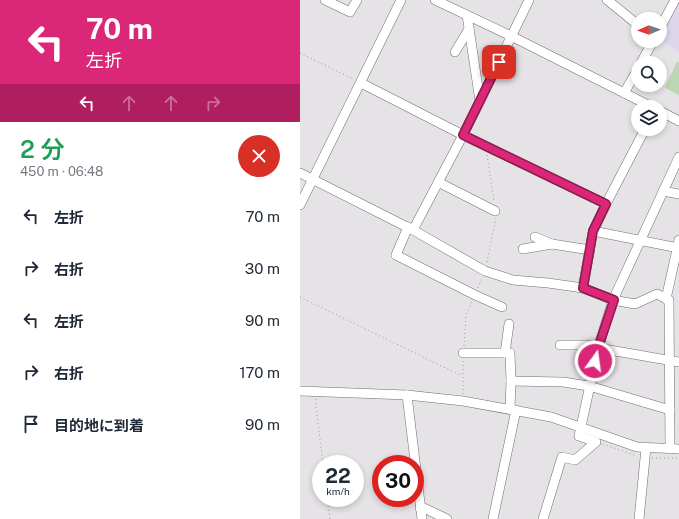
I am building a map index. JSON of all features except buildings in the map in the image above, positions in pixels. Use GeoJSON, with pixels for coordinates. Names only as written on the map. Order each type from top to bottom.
{"type":"FeatureCollection","features":[{"type":"Feature","properties":{"kind":"street"},"geometry":{"type":"LineString","coordinates":[[325,0],[350,12],[356,0]]}},
{"type":"Feature","properties":{"kind":"street"},"geometry":{"type":"LineString","coordinates":[[300,205],[401,0]]}},
{"type":"Feature","properties":{"kind":"street"},"geometry":{"type":"LineString","coordinates":[[435,0],[511,36],[638,100]]}},
{"type":"Feature","properties":{"kind":"street"},"geometry":{"type":"LineString","coordinates":[[502,307],[396,255],[463,135],[529,0]]}},
{"type":"Feature","properties":{"kind":"street"},"geometry":{"type":"LineString","coordinates":[[607,0],[620,4],[631,17]]}},
{"type":"Feature","properties":{"kind":"street"},"geometry":{"type":"LineString","coordinates":[[667,15],[675,0]]}},
{"type":"Feature","properties":{"kind":"street"},"geometry":{"type":"LineString","coordinates":[[467,16],[480,101]]}},
{"type":"Feature","properties":{"kind":"street"},"geometry":{"type":"LineString","coordinates":[[455,52],[469,29]]}},
{"type":"Feature","properties":{"kind":"street"},"geometry":{"type":"LineString","coordinates":[[624,93],[631,80]]}},
{"type":"Feature","properties":{"kind":"street"},"geometry":{"type":"LineString","coordinates":[[361,83],[463,135],[606,204]]}},
{"type":"Feature","properties":{"kind":"street"},"geometry":{"type":"LineString","coordinates":[[667,115],[679,121]]}},
{"type":"Feature","properties":{"kind":"street"},"geometry":{"type":"LineString","coordinates":[[583,288],[593,231],[641,136]]}},
{"type":"Feature","properties":{"kind":"street"},"geometry":{"type":"LineString","coordinates":[[543,519],[562,457],[575,460],[596,442],[579,436],[598,348],[614,300],[679,157]]}},
{"type":"Feature","properties":{"kind":"street"},"geometry":{"type":"LineString","coordinates":[[300,173],[411,229],[485,271],[513,280],[583,288],[614,300],[635,304],[657,294],[669,300],[670,410],[674,449],[638,447],[551,417],[463,401],[407,395],[300,391]]}},
{"type":"Feature","properties":{"kind":"street"},"geometry":{"type":"LineString","coordinates":[[438,182],[495,211]]}},
{"type":"Feature","properties":{"kind":"street"},"geometry":{"type":"LineString","coordinates":[[663,191],[679,194]]}},
{"type":"Feature","properties":{"kind":"street"},"geometry":{"type":"LineString","coordinates":[[593,231],[679,245],[666,299]]}},
{"type":"Feature","properties":{"kind":"street"},"geometry":{"type":"LineString","coordinates":[[535,237],[552,244],[590,250]]}},
{"type":"Feature","properties":{"kind":"street"},"geometry":{"type":"LineString","coordinates":[[523,249],[552,244]]}},
{"type":"Feature","properties":{"kind":"street"},"geometry":{"type":"LineString","coordinates":[[505,353],[509,324]]}},
{"type":"Feature","properties":{"kind":"street"},"geometry":{"type":"LineString","coordinates":[[560,345],[587,345],[679,362]]}},
{"type":"Feature","properties":{"kind":"street"},"geometry":{"type":"LineString","coordinates":[[463,353],[510,352],[513,410],[493,519]]}},
{"type":"Feature","properties":{"kind":"street"},"geometry":{"type":"LineString","coordinates":[[511,382],[563,382],[590,386],[670,410]]}},
{"type":"Feature","properties":{"kind":"street"},"geometry":{"type":"LineString","coordinates":[[407,395],[422,519]]}},
{"type":"Feature","properties":{"kind":"street"},"geometry":{"type":"LineString","coordinates":[[639,519],[646,448]]}},
{"type":"Feature","properties":{"kind":"street"},"geometry":{"type":"LineString","coordinates":[[420,508],[424,508],[447,519]]}},
{"type":"Feature","properties":{"kind":"path"},"geometry":{"type":"LineString","coordinates":[[300,53],[361,83]]}},
{"type":"Feature","properties":{"kind":"path"},"geometry":{"type":"LineString","coordinates":[[463,401],[462,376],[466,315],[485,271]]}},
{"type":"Feature","properties":{"kind":"path"},"geometry":{"type":"LineString","coordinates":[[300,297],[462,376]]}},
{"type":"Feature","properties":{"kind":"path"},"geometry":{"type":"LineString","coordinates":[[316,392],[316,407],[322,455]]}},
{"type":"Feature","properties":{"kind":"path"},"geometry":{"type":"LineString","coordinates":[[328,507],[330,519]]}},
{"type":"Feature","properties":{"kind":"shaded area"},"geometry":{"type":"Polygon","coordinates":[[[679,2],[679,53],[667,44],[667,25],[679,2]]]}},
{"type":"Feature","properties":{"kind":"green space"},"geometry":{"type":"Polygon","coordinates":[[[677,61],[679,63],[679,95],[667,89],[667,84],[677,61]]]}},
{"type":"Feature","properties":{"kind":"route"},"geometry":{"type":"LineString","coordinates":[[499,62],[463,135],[606,204],[593,231],[583,288],[614,300],[595,361]]}}]}
